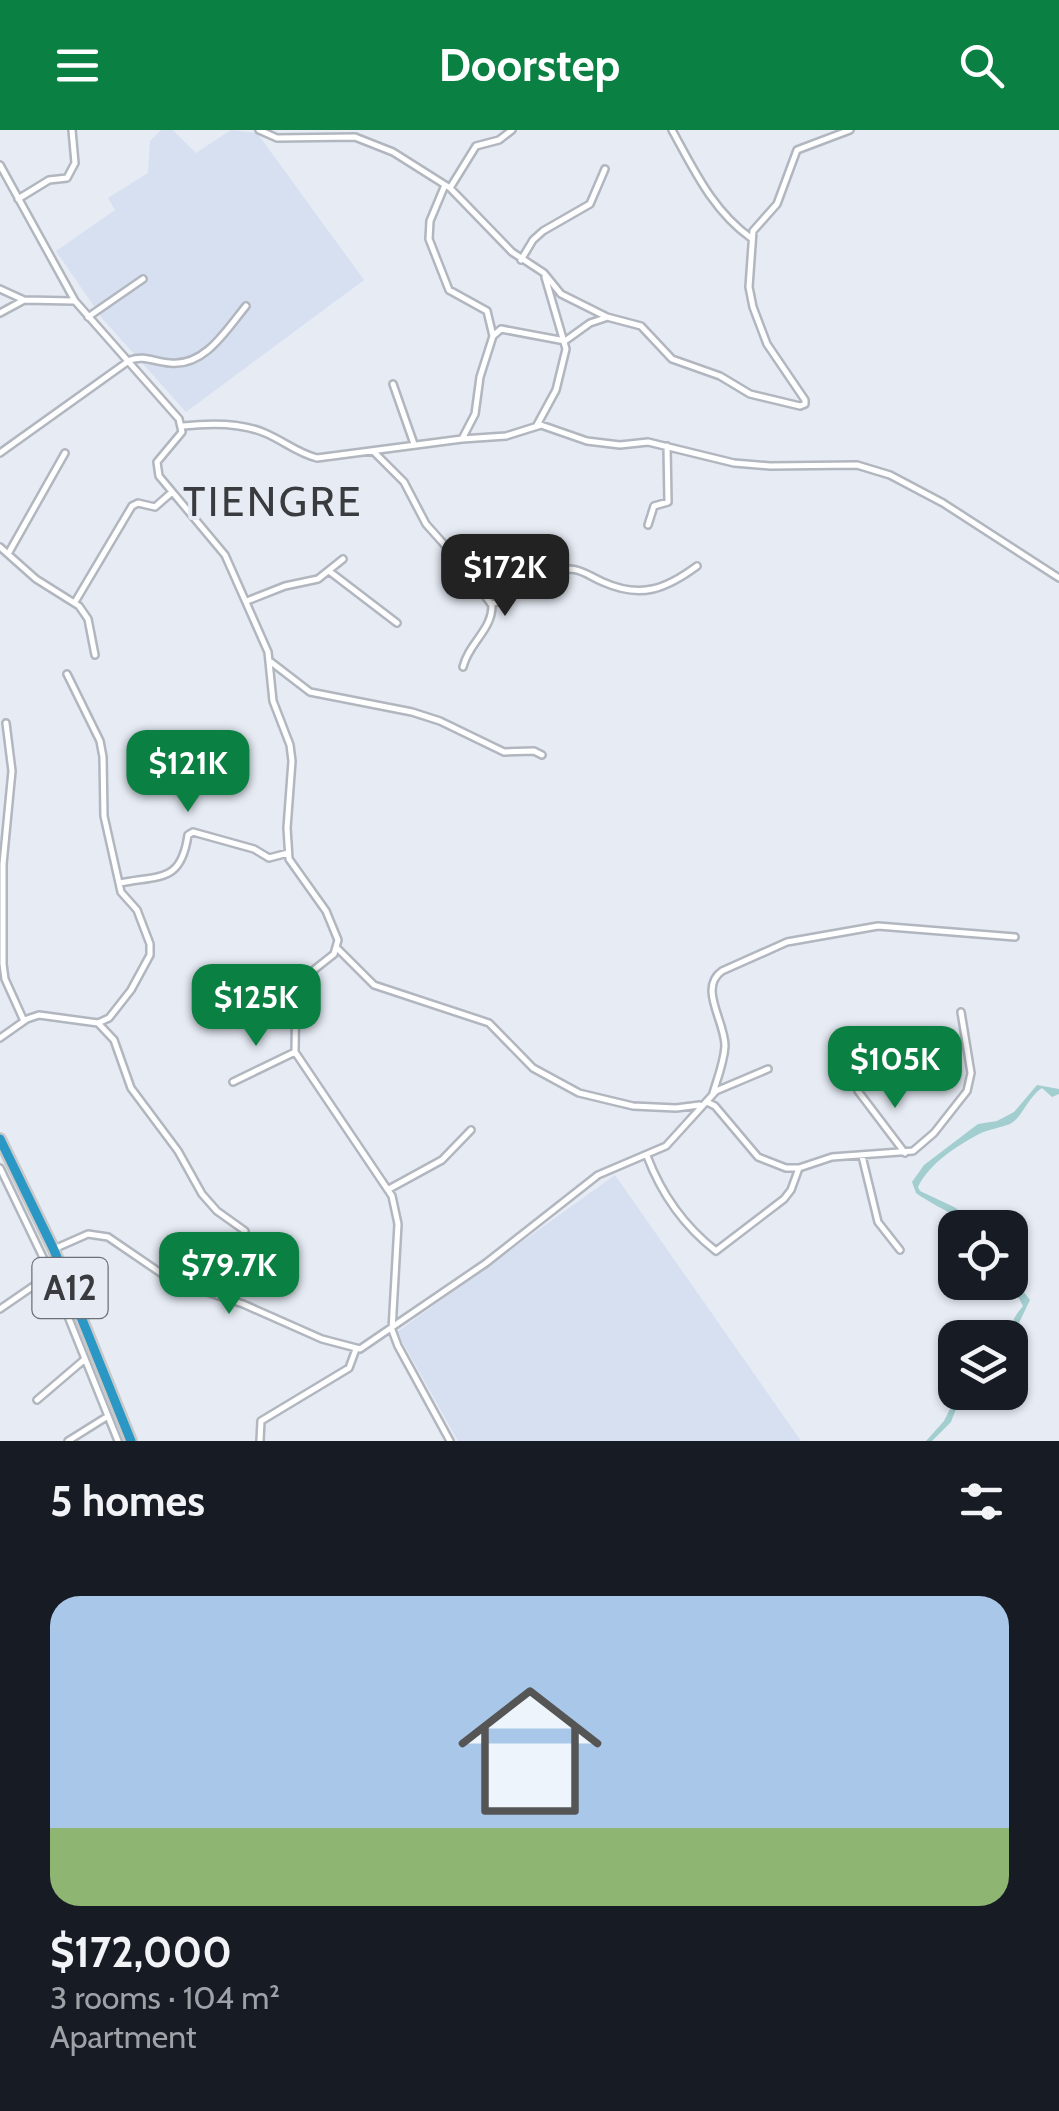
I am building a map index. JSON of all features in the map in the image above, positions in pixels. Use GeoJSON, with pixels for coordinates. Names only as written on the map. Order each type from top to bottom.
{"type":"FeatureCollection","features":[{"type":"Feature","properties":{"kind":"highway","name":"A12"},"geometry":{"type":"LineString","coordinates":[[0,1140],[54,1250],[131,1441]]}},
{"type":"Feature","properties":{"kind":"street"},"geometry":{"type":"LineString","coordinates":[[18,199],[49,180],[66,178],[75,163],[72,130]]}},
{"type":"Feature","properties":{"kind":"street"},"geometry":{"type":"LineString","coordinates":[[259,130],[277,138],[366,139],[448,186],[522,260],[544,273],[561,294],[608,317],[641,326],[668,357],[720,376],[750,394],[803,406],[806,400],[770,350],[753,308],[749,287],[750,238],[777,204],[797,150],[850,130]]}},
{"type":"Feature","properties":{"kind":"street"},"geometry":{"type":"LineString","coordinates":[[462,438],[475,414],[480,376],[492,336],[487,311],[449,290],[429,239],[430,221],[472,150],[499,140],[512,130]]}},
{"type":"Feature","properties":{"kind":"street"},"geometry":{"type":"LineString","coordinates":[[672,130],[704,189],[750,238]]}},
{"type":"Feature","properties":{"kind":"street"},"geometry":{"type":"LineString","coordinates":[[0,164],[75,301],[130,360],[183,426],[158,462],[159,476],[225,555],[247,602],[271,662],[273,701],[290,745],[288,853],[294,871],[332,924],[338,948],[374,985],[489,1023],[533,1068],[578,1093],[633,1106],[715,1106],[758,1157],[786,1168],[800,1168],[832,1157],[905,1152],[923,1145],[967,1091],[972,1073],[961,1012]]}},
{"type":"Feature","properties":{"kind":"street"},"geometry":{"type":"LineString","coordinates":[[522,260],[533,240],[590,204],[604,169]]}},
{"type":"Feature","properties":{"kind":"street"},"geometry":{"type":"LineString","coordinates":[[537,426],[556,390],[565,341],[544,273]]}},
{"type":"Feature","properties":{"kind":"street"},"geometry":{"type":"LineString","coordinates":[[88,317],[144,279]]}},
{"type":"Feature","properties":{"kind":"street"},"geometry":{"type":"LineString","coordinates":[[0,289],[24,300],[75,301]]}},
{"type":"Feature","properties":{"kind":"street"},"geometry":{"type":"LineString","coordinates":[[0,313],[24,300]]}},
{"type":"Feature","properties":{"kind":"street"},"geometry":{"type":"LineString","coordinates":[[0,453],[130,360],[145,357],[173,364],[192,360],[216,343],[246,306]]}},
{"type":"Feature","properties":{"kind":"street"},"geometry":{"type":"LineString","coordinates":[[492,336],[501,330],[565,341],[590,322],[608,317]]}},
{"type":"Feature","properties":{"kind":"street"},"geometry":{"type":"LineString","coordinates":[[393,384],[414,444]]}},
{"type":"Feature","properties":{"kind":"street"},"geometry":{"type":"LineString","coordinates":[[183,426],[225,424],[246,428],[318,458],[462,438],[506,436],[537,426],[587,441],[620,445],[648,442],[734,464],[869,467],[943,503],[1059,578]]}},
{"type":"Feature","properties":{"kind":"street"},"geometry":{"type":"LineString","coordinates":[[648,524],[653,507],[668,502],[667,446]]}},
{"type":"Feature","properties":{"kind":"street"},"geometry":{"type":"LineString","coordinates":[[373,451],[404,482],[426,524],[492,604]]}},
{"type":"Feature","properties":{"kind":"street"},"geometry":{"type":"LineString","coordinates":[[8,554],[64,453]]}},
{"type":"Feature","properties":{"kind":"street"},"geometry":{"type":"LineString","coordinates":[[74,602],[132,506],[138,503],[156,507],[171,493]]}},
{"type":"Feature","properties":{"kind":"street"},"geometry":{"type":"LineString","coordinates":[[0,546],[36,579],[74,602],[88,619],[95,655]]}},
{"type":"Feature","properties":{"kind":"street"},"geometry":{"type":"LineString","coordinates":[[247,602],[284,586],[318,579],[343,559]]}},
{"type":"Feature","properties":{"kind":"street"},"geometry":{"type":"LineString","coordinates":[[492,604],[554,571],[585,570],[613,586],[658,590],[697,566]]}},
{"type":"Feature","properties":{"kind":"street"},"geometry":{"type":"LineString","coordinates":[[329,571],[397,623]]}},
{"type":"Feature","properties":{"kind":"street"},"geometry":{"type":"LineString","coordinates":[[463,667],[473,642],[491,623],[492,604]]}},
{"type":"Feature","properties":{"kind":"street"},"geometry":{"type":"LineString","coordinates":[[271,662],[310,692],[426,717],[504,752],[534,751],[542,755]]}},
{"type":"Feature","properties":{"kind":"street"},"geometry":{"type":"LineString","coordinates":[[0,1038],[39,1014],[98,1023],[109,1018],[150,956],[150,944],[138,910],[122,896],[104,816],[100,741],[67,674]]}},
{"type":"Feature","properties":{"kind":"street"},"geometry":{"type":"LineString","coordinates":[[6,723],[12,771],[2,864],[3,964],[5,979],[24,1021]]}},
{"type":"Feature","properties":{"kind":"street"},"geometry":{"type":"LineString","coordinates":[[120,882],[175,870],[183,861],[188,835],[193,832],[269,858],[288,853]]}},
{"type":"Feature","properties":{"kind":"street"},"geometry":{"type":"LineString","coordinates":[[54,1250],[88,1234],[108,1237],[170,1280],[233,1300],[322,1340],[364,1348],[486,1263],[598,1175],[647,1156],[678,1136],[712,1094],[724,1061],[724,1033],[710,988],[714,976],[788,942],[878,926],[1015,936]]}},
{"type":"Feature","properties":{"kind":"street"},"geometry":{"type":"LineString","coordinates":[[338,948],[329,960],[296,984],[295,1052],[388,1189],[396,1208],[392,1330],[450,1441]]}},
{"type":"Feature","properties":{"kind":"street"},"geometry":{"type":"LineString","coordinates":[[98,1023],[114,1040],[135,1095],[178,1151],[202,1194],[246,1231]]}},
{"type":"Feature","properties":{"kind":"street"},"geometry":{"type":"LineString","coordinates":[[233,1082],[295,1052]]}},
{"type":"Feature","properties":{"kind":"street"},"geometry":{"type":"LineString","coordinates":[[712,1094],[768,1069]]}},
{"type":"Feature","properties":{"kind":"street"},"geometry":{"type":"LineString","coordinates":[[858,1092],[905,1152]]}},
{"type":"Feature","properties":{"kind":"street"},"geometry":{"type":"LineString","coordinates":[[388,1189],[442,1160],[471,1130]]}},
{"type":"Feature","properties":{"kind":"street"},"geometry":{"type":"LineString","coordinates":[[647,1156],[665,1195],[716,1251],[784,1198],[800,1168]]}},
{"type":"Feature","properties":{"kind":"street"},"geometry":{"type":"LineString","coordinates":[[862,1156],[878,1222],[900,1250]]}},
{"type":"Feature","properties":{"kind":"street"},"geometry":{"type":"LineString","coordinates":[[0,1168],[51,1274],[118,1441]]}},
{"type":"Feature","properties":{"kind":"street"},"geometry":{"type":"LineString","coordinates":[[0,1310],[51,1274]]}},
{"type":"Feature","properties":{"kind":"street"},"geometry":{"type":"LineString","coordinates":[[260,1441],[261,1421],[349,1368],[356,1349]]}},
{"type":"Feature","properties":{"kind":"street"},"geometry":{"type":"LineString","coordinates":[[37,1400],[86,1359]]}},
{"type":"Feature","properties":{"kind":"street"},"geometry":{"type":"LineString","coordinates":[[68,1441],[108,1416]]}},
{"type":"Feature","properties":{"kind":"shaded area"},"geometry":{"type":"Polygon","coordinates":[[[161,130],[173,130],[196,153],[231,130],[257,133],[364,280],[186,412],[102,318],[56,251],[115,210],[108,198],[148,173],[150,141],[161,130]]]}},
{"type":"Feature","properties":{"kind":"shaded area"},"geometry":{"type":"Polygon","coordinates":[[[1037,1085],[1059,1089],[1059,1094],[1052,1097],[1042,1088],[1010,1124],[979,1134],[929,1170],[918,1187],[920,1191],[958,1210],[946,1210],[916,1193],[912,1182],[924,1165],[978,1124],[997,1121],[1014,1112],[1037,1085]]]}},
{"type":"Feature","properties":{"kind":"shaded area"},"geometry":{"type":"Polygon","coordinates":[[[615,1175],[801,1441],[458,1441],[397,1332],[615,1175]]]}},
{"type":"Feature","properties":{"kind":"shaded area"},"geometry":{"type":"Polygon","coordinates":[[[1028,1297],[1030,1300],[1020,1320],[1014,1320],[1016,1315],[1023,1306],[1020,1300],[1028,1297]]]}},
{"type":"Feature","properties":{"kind":"shaded area"},"geometry":{"type":"Polygon","coordinates":[[[950,1410],[956,1410],[951,1422],[932,1441],[926,1441],[950,1410]]]}},
{"type":"Feature","properties":{"kind":"district","name":"TIENGRE"},"geometry":{"type":"Point","coordinates":[273,501]}}]}
